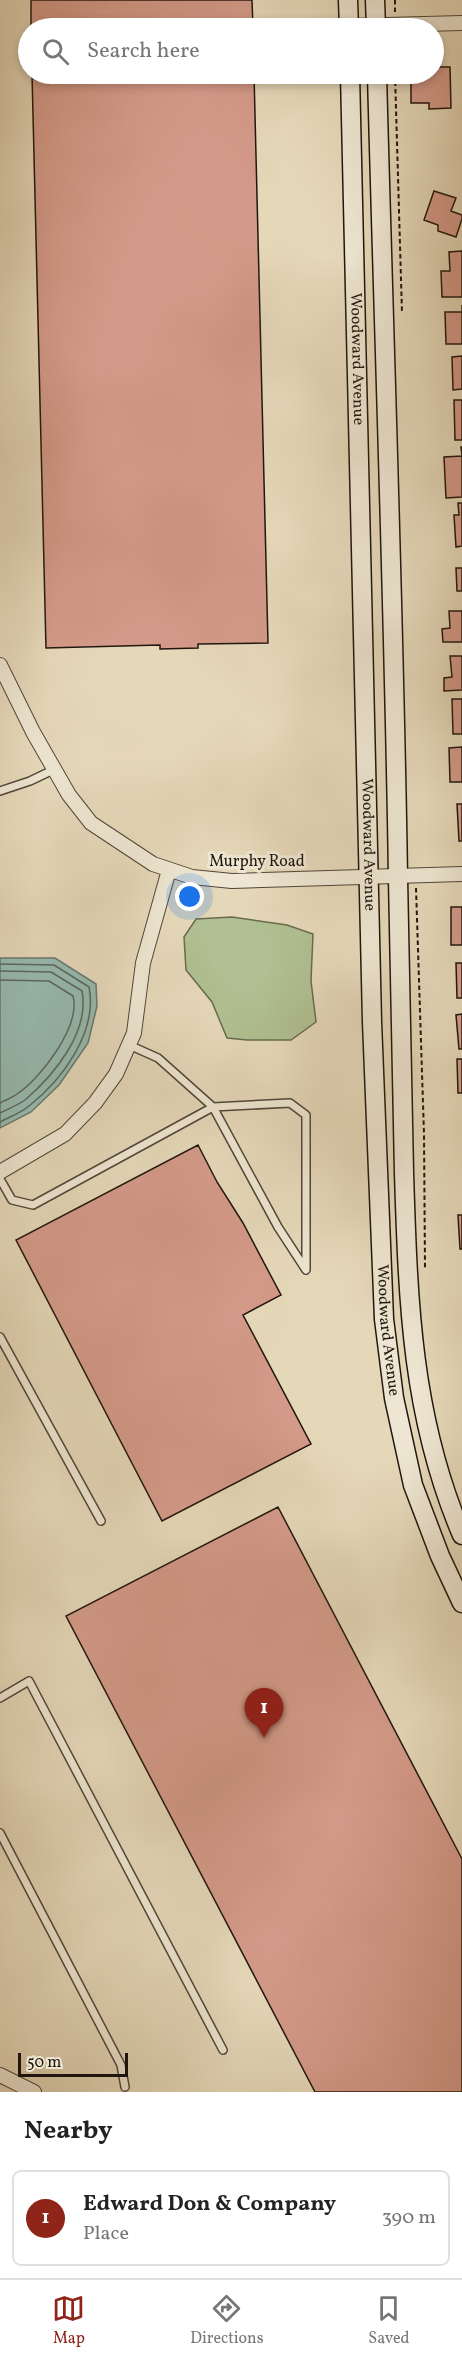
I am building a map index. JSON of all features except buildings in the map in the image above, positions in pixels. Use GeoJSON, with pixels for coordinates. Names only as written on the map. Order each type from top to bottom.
{"type":"FeatureCollection","features":[{"type":"Feature","properties":{"kind":"street"},"geometry":{"type":"LineString","coordinates":[[348,0],[349,18]]}},
{"type":"Feature","properties":{"kind":"street"},"geometry":{"type":"LineString","coordinates":[[375,0],[376,18]]}},
{"type":"Feature","properties":{"kind":"street"},"geometry":{"type":"LineString","coordinates":[[444,24],[462,23]]}},
{"type":"Feature","properties":{"kind":"street","name":"Woodward Avenue"},"geometry":{"type":"LineString","coordinates":[[350,84],[378,1223],[388,1362],[413,1485],[440,1556],[462,1603]]}},
{"type":"Feature","properties":{"kind":"street","name":"Woodward Avenue"},"geometry":{"type":"LineString","coordinates":[[377,84],[398,877],[400,1038],[411,1327],[422,1399],[434,1455],[462,1535]]}},
{"type":"Feature","properties":{"kind":"street","name":"Murphy Road"},"geometry":{"type":"LineString","coordinates":[[0,665],[53,770],[69,795],[91,823],[153,864],[192,877],[232,881],[462,874]]}},
{"type":"Feature","properties":{"kind":"street"},"geometry":{"type":"LineString","coordinates":[[0,1172],[65,1134],[95,1103],[116,1074],[134,1033],[143,963],[169,870]]}},
{"type":"Feature","properties":{"kind":"street"},"geometry":{"type":"LineString","coordinates":[[0,2075],[34,2092]]}},
{"type":"Feature","properties":{"kind":"lane"},"geometry":{"type":"LineString","coordinates":[[0,790],[30,781],[53,770]]}},
{"type":"Feature","properties":{"kind":"lane"},"geometry":{"type":"LineString","coordinates":[[0,1179],[12,1200],[33,1205],[213,1107],[290,1103],[306,1115],[306,1270],[278,1227],[213,1107],[158,1058],[129,1045]]}},
{"type":"Feature","properties":{"kind":"lane"},"geometry":{"type":"LineString","coordinates":[[0,1337],[101,1521]]}},
{"type":"Feature","properties":{"kind":"lane"},"geometry":{"type":"LineString","coordinates":[[0,1698],[29,1681],[223,2050]]}},
{"type":"Feature","properties":{"kind":"lane"},"geometry":{"type":"LineString","coordinates":[[0,1833],[121,2065],[125,2086]]}},
{"type":"Feature","properties":{"kind":"path"},"geometry":{"type":"LineString","coordinates":[[416,894],[426,1274]]}},
{"type":"Feature","properties":{"kind":"green space"},"geometry":{"type":"Polygon","coordinates":[[[232,917],[287,925],[313,934],[311,981],[316,1022],[291,1040],[227,1038],[212,1002],[186,970],[184,937],[196,919],[232,917]]]}},
{"type":"Feature","properties":{"kind":"water"},"geometry":{"type":"Polygon","coordinates":[[[0,958],[55,958],[96,984],[97,1006],[88,1043],[59,1085],[31,1112],[0,1128],[0,958]]]}},
{"type":"Feature","properties":{"kind":"place","name":"Edward Don & Company"},"geometry":{"type":"Point","coordinates":[264,1738]}}]}
